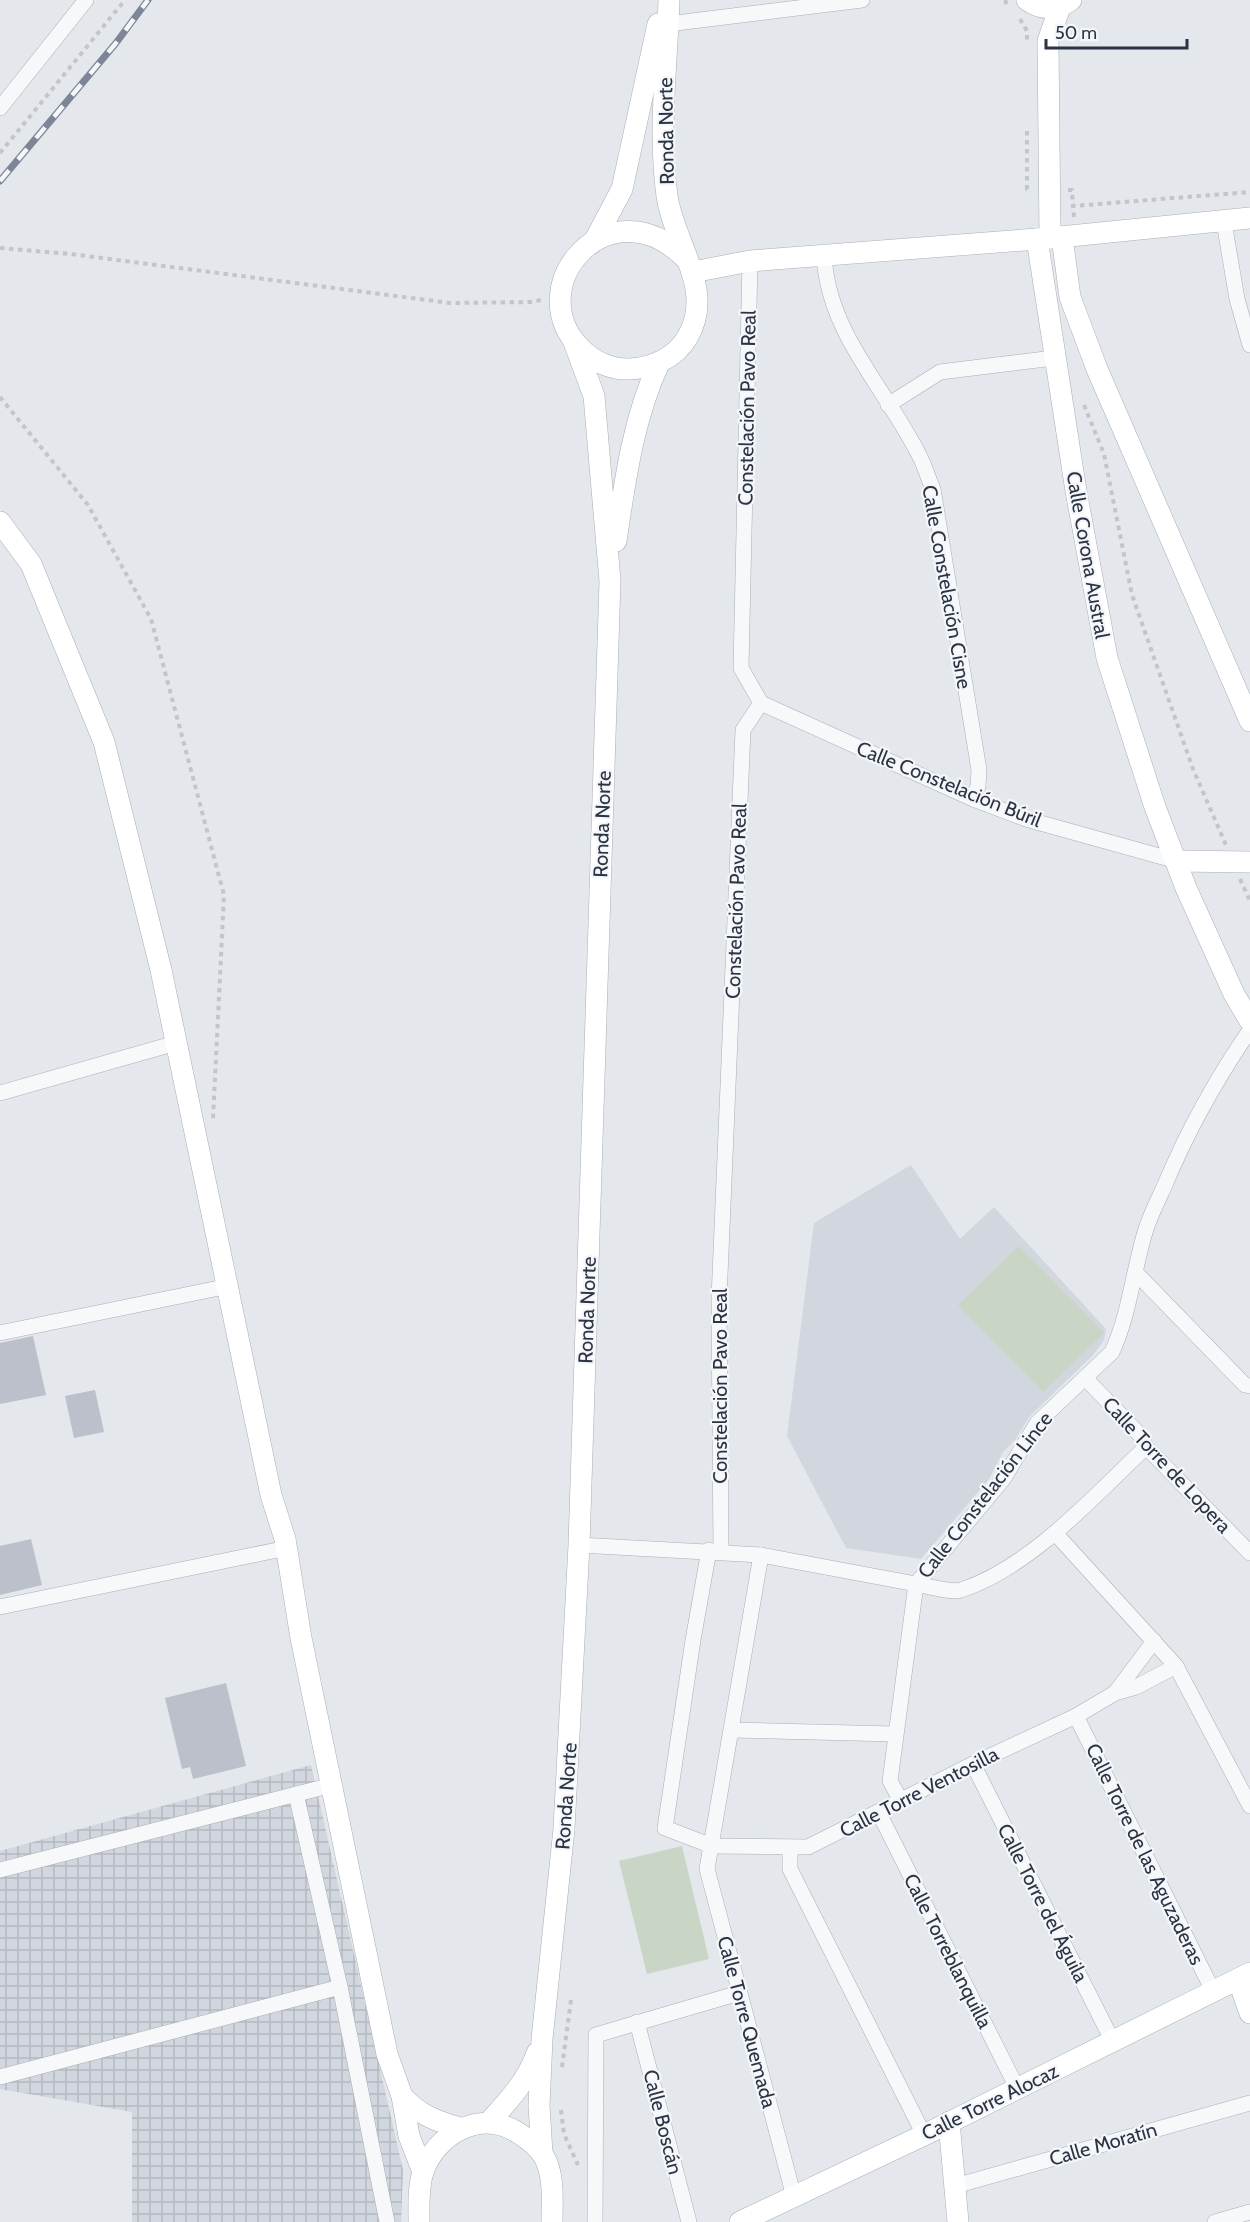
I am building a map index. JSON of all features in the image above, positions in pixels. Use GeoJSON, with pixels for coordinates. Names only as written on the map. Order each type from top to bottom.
{"type":"FeatureCollection","features":[{"type":"Feature","properties":{"kind":"street"},"geometry":{"type":"LineString","coordinates":[[0,108],[86,0]]}},
{"type":"Feature","properties":{"kind":"street","name":"Ronda Norte"},"geometry":{"type":"LineString","coordinates":[[610,580],[594,396],[562,313],[561,292],[566,272],[578,254],[594,240],[622,189],[663,0]]}},
{"type":"Feature","properties":{"kind":"street","name":"Ronda Norte"},"geometry":{"type":"LineString","coordinates":[[574,342],[588,356],[613,367],[641,369],[659,363],[674,353],[686,340],[695,324],[699,307],[698,289],[674,229],[667,196],[662,122],[669,0]]}},
{"type":"Feature","properties":{"kind":"street"},"geometry":{"type":"LineString","coordinates":[[669,24],[862,0]]}},
{"type":"Feature","properties":{"kind":"street"},"geometry":{"type":"LineString","coordinates":[[1027,0],[1043,8],[1066,3]]}},
{"type":"Feature","properties":{"kind":"street"},"geometry":{"type":"LineString","coordinates":[[1027,0],[1048,41]]}},
{"type":"Feature","properties":{"kind":"street"},"geometry":{"type":"LineString","coordinates":[[1066,3],[1048,41],[1050,238],[1097,369],[1250,722]]}},
{"type":"Feature","properties":{"kind":"street"},"geometry":{"type":"LineString","coordinates":[[594,240],[613,233],[633,231],[653,235],[671,244],[690,265],[1050,238],[1250,218]]}},
{"type":"Feature","properties":{"kind":"street"},"geometry":{"type":"LineString","coordinates":[[1224,222],[1237,299],[1250,345]]}},
{"type":"Feature","properties":{"kind":"street","name":"Calle Corona Austral"},"geometry":{"type":"LineString","coordinates":[[1050,238],[1054,358],[1107,658],[1155,807],[1199,920],[1250,1021]]}},
{"type":"Feature","properties":{"kind":"street","name":"Calle Constelación Cisne"},"geometry":{"type":"LineString","coordinates":[[824,254],[831,302],[853,348],[919,455],[933,489],[979,770],[974,799]]}},
{"type":"Feature","properties":{"kind":"street","name":"Constelación Pavo Real"},"geometry":{"type":"LineString","coordinates":[[715,1551],[719,1299],[743,730],[761,703],[741,668],[750,261]]}},
{"type":"Feature","properties":{"kind":"street"},"geometry":{"type":"LineString","coordinates":[[888,405],[940,372],[1054,358]]}},
{"type":"Feature","properties":{"kind":"street","name":"Ronda Norte"},"geometry":{"type":"LineString","coordinates":[[552,2222],[550,2174],[542,2153],[539,2106],[542,2038],[555,1935],[564,1829],[579,1545],[610,580],[625,481],[639,418],[644,397],[659,363]]}},
{"type":"Feature","properties":{"kind":"street"},"geometry":{"type":"LineString","coordinates":[[0,522],[31,564],[104,742],[161,970],[271,1495],[287,1548],[301,1638],[387,2054],[402,2096],[409,2136],[423,2172],[419,2222]]}},
{"type":"Feature","properties":{"kind":"street","name":"Calle Constelación Búril"},"geometry":{"type":"LineString","coordinates":[[761,703],[974,799],[1026,819],[1177,861]]}},
{"type":"Feature","properties":{"kind":"street"},"geometry":{"type":"LineString","coordinates":[[1177,861],[1244,869]]}},
{"type":"Feature","properties":{"kind":"street","name":"Calle Constelación Lince"},"geometry":{"type":"LineString","coordinates":[[916,1584],[1004,1478],[1037,1423],[1112,1352],[1119,1337],[1137,1274],[1146,1229],[1178,1153],[1227,1063],[1250,1030]]}},
{"type":"Feature","properties":{"kind":"street"},"geometry":{"type":"LineString","coordinates":[[0,1093],[176,1043]]}},
{"type":"Feature","properties":{"kind":"street"},"geometry":{"type":"LineString","coordinates":[[1137,1274],[1245,1385],[1250,1386]]}},
{"type":"Feature","properties":{"kind":"street"},"geometry":{"type":"LineString","coordinates":[[0,1333],[229,1286]]}},
{"type":"Feature","properties":{"kind":"street","name":"Calle Torre de Lopera"},"geometry":{"type":"LineString","coordinates":[[1086,1379],[1142,1436],[1146,1447],[1249,1551]]}},
{"type":"Feature","properties":{"kind":"street"},"geometry":{"type":"LineString","coordinates":[[579,1545],[761,1555],[959,1591],[1010,1566],[1055,1533],[1146,1447]]}},
{"type":"Feature","properties":{"kind":"street"},"geometry":{"type":"LineString","coordinates":[[1055,1533],[1176,1666],[1250,1806]]}},
{"type":"Feature","properties":{"kind":"street"},"geometry":{"type":"LineString","coordinates":[[0,1607],[287,1548]]}},
{"type":"Feature","properties":{"kind":"street"},"geometry":{"type":"LineString","coordinates":[[712,1846],[665,1828],[693,1640],[715,1551]]}},
{"type":"Feature","properties":{"kind":"street","name":"Calle Torre Quemada"},"geometry":{"type":"LineString","coordinates":[[761,1555],[707,1869],[794,2197]]}},
{"type":"Feature","properties":{"kind":"street"},"geometry":{"type":"LineString","coordinates":[[901,1801],[890,1781],[916,1584]]}},
{"type":"Feature","properties":{"kind":"street","name":"Calle Torre Ventosilla"},"geometry":{"type":"LineString","coordinates":[[1115,1693],[1154,1641]]}},
{"type":"Feature","properties":{"kind":"street","name":"Calle Torre Ventosilla"},"geometry":{"type":"LineString","coordinates":[[712,1846],[808,1847],[973,1764],[1077,1716],[1115,1693],[1136,1687],[1176,1666]]}},
{"type":"Feature","properties":{"kind":"street","name":"Calle Torre de las Aguzaderas"},"geometry":{"type":"LineString","coordinates":[[1077,1716],[1213,1991]]}},
{"type":"Feature","properties":{"kind":"street"},"geometry":{"type":"LineString","coordinates":[[732,1730],[895,1734]]}},
{"type":"Feature","properties":{"kind":"street","name":"Calle Torre del Águila"},"geometry":{"type":"LineString","coordinates":[[973,1764],[1113,2042]]}},
{"type":"Feature","properties":{"kind":"street"},"geometry":{"type":"LineString","coordinates":[[0,1870],[332,1785]]}},
{"type":"Feature","properties":{"kind":"street"},"geometry":{"type":"LineString","coordinates":[[296,1794],[340,1987],[387,2222]]}},
{"type":"Feature","properties":{"kind":"street","name":"Calle Torreblanquilla"},"geometry":{"type":"LineString","coordinates":[[879,1813],[1017,2088]]}},
{"type":"Feature","properties":{"kind":"street"},"geometry":{"type":"LineString","coordinates":[[790,1847],[790,1869],[924,2135]]}},
{"type":"Feature","properties":{"kind":"street"},"geometry":{"type":"LineString","coordinates":[[1244,1976],[1250,2013]]}},
{"type":"Feature","properties":{"kind":"street","name":"Calle Torre Alocaz"},"geometry":{"type":"LineString","coordinates":[[740,2222],[924,2135],[1244,1976]]}},
{"type":"Feature","properties":{"kind":"street"},"geometry":{"type":"LineString","coordinates":[[0,2077],[340,1987]]}},
{"type":"Feature","properties":{"kind":"street"},"geometry":{"type":"LineString","coordinates":[[595,2222],[596,2035],[739,1993]]}},
{"type":"Feature","properties":{"kind":"street","name":"Calle Boscán"},"geometry":{"type":"LineString","coordinates":[[637,2022],[689,2222]]}},
{"type":"Feature","properties":{"kind":"street","name":"Ronda Norte"},"geometry":{"type":"LineString","coordinates":[[490,2121],[517,2092],[530,2073],[542,2038]]}},
{"type":"Feature","properties":{"kind":"street"},"geometry":{"type":"LineString","coordinates":[[402,2096],[417,2112],[434,2121],[460,2128],[490,2121],[508,2127],[524,2136],[542,2153]]}},
{"type":"Feature","properties":{"kind":"street","name":"Calle Moratín"},"geometry":{"type":"LineString","coordinates":[[956,2186],[1250,2103]]}},
{"type":"Feature","properties":{"kind":"street"},"geometry":{"type":"LineString","coordinates":[[949,2122],[958,2222]]}},
{"type":"Feature","properties":{"kind":"street"},"geometry":{"type":"LineString","coordinates":[[423,2172],[443,2143],[460,2128]]}},
{"type":"Feature","properties":{"kind":"street"},"geometry":{"type":"LineString","coordinates":[[1215,2222],[1250,2212]]}},
{"type":"Feature","properties":{"kind":"path"},"geometry":{"type":"LineString","coordinates":[[0,153],[126,0]]}},
{"type":"Feature","properties":{"kind":"path"},"geometry":{"type":"LineString","coordinates":[[0,248],[71,254],[450,303],[534,302],[561,292]]}},
{"type":"Feature","properties":{"kind":"path"},"geometry":{"type":"LineString","coordinates":[[0,397],[88,505],[151,619],[224,895],[213,1122]]}},
{"type":"Feature","properties":{"kind":"path"},"geometry":{"type":"LineString","coordinates":[[1244,869],[1250,901]]}},
{"type":"Feature","properties":{"kind":"path"},"geometry":{"type":"LineString","coordinates":[[561,2073],[572,2000]]}},
{"type":"Feature","properties":{"kind":"path"},"geometry":{"type":"LineString","coordinates":[[560,2104],[564,2134],[583,2176]]}},
{"type":"Feature","properties":{"kind":"shaded area"},"geometry":{"type":"Polygon","coordinates":[[[911,1165],[960,1239],[994,1207],[1106,1329],[1104,1340],[1093,1355],[1029,1417],[1015,1440],[1003,1452],[989,1479],[921,1559],[846,1548],[787,1436],[814,1223],[911,1165]]]}},
{"type":"Feature","properties":{"kind":"shaded area"},"geometry":{"type":"Polygon","coordinates":[[[311,1765],[403,2170],[401,2222],[132,2222],[132,2112],[0,2089],[0,1851],[311,1765]]]}},
{"type":"Feature","properties":{"kind":"green space"},"geometry":{"type":"Polygon","coordinates":[[[1019,1246],[1104,1333],[1043,1392],[958,1305],[1019,1246]]]}},
{"type":"Feature","properties":{"kind":"green space"},"geometry":{"type":"Polygon","coordinates":[[[682,1846],[709,1959],[647,1974],[619,1861],[682,1846]]]}},
{"type":"Feature","properties":{"kind":"building"},"geometry":{"type":"Polygon","coordinates":[[[33,1336],[46,1395],[0,1404],[0,1343],[33,1336]]]}},
{"type":"Feature","properties":{"kind":"building"},"geometry":{"type":"Polygon","coordinates":[[[95,1390],[104,1432],[74,1438],[65,1396],[95,1390]]]}},
{"type":"Feature","properties":{"kind":"building"},"geometry":{"type":"Polygon","coordinates":[[[31,1539],[42,1585],[0,1595],[0,1546],[31,1539]]]}},
{"type":"Feature","properties":{"kind":"building"},"geometry":{"type":"Polygon","coordinates":[[[226,1683],[246,1766],[193,1779],[190,1767],[182,1769],[165,1698],[226,1683]]]}},
{"type":"Feature","properties":{"kind":"railway"},"geometry":{"type":"LineString","coordinates":[[0,181],[116,43],[148,0]]}}]}
